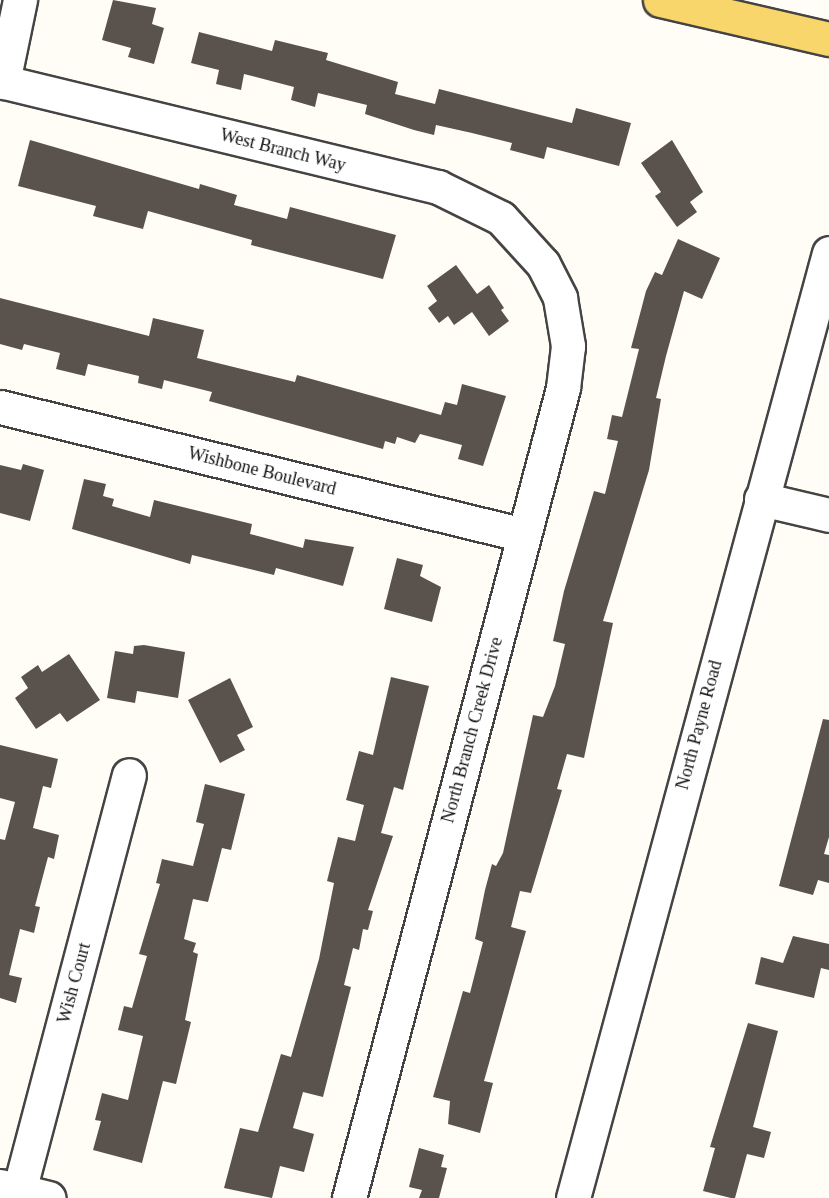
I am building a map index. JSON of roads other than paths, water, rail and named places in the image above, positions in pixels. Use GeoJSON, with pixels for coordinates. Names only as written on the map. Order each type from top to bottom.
{"type":"FeatureCollection","features":[{"type":"Feature","properties":{"kind":"main road"},"geometry":{"type":"LineString","coordinates":[[660,0],[829,39]]}},
{"type":"Feature","properties":{"kind":"street"},"geometry":{"type":"LineString","coordinates":[[1,82],[20,0]]}},
{"type":"Feature","properties":{"kind":"street","name":"West Branch Way"},"geometry":{"type":"LineString","coordinates":[[1,82],[438,187],[501,218],[543,264]]}},
{"type":"Feature","properties":{"kind":"street","name":"North Payne Road"},"geometry":{"type":"LineString","coordinates":[[573,1198],[829,253]]}},
{"type":"Feature","properties":{"kind":"street","name":"North Branch Creek Drive"},"geometry":{"type":"LineString","coordinates":[[349,1198],[567,368],[566,323],[543,264]]}},
{"type":"Feature","properties":{"kind":"street","name":"Wishbone Boulevard"},"geometry":{"type":"LineString","coordinates":[[0,406],[524,535]]}},
{"type":"Feature","properties":{"kind":"street"},"geometry":{"type":"LineString","coordinates":[[761,499],[829,515]]}},
{"type":"Feature","properties":{"kind":"street","name":"Wish Court"},"geometry":{"type":"LineString","coordinates":[[23,1192],[129,775]]}}]}
